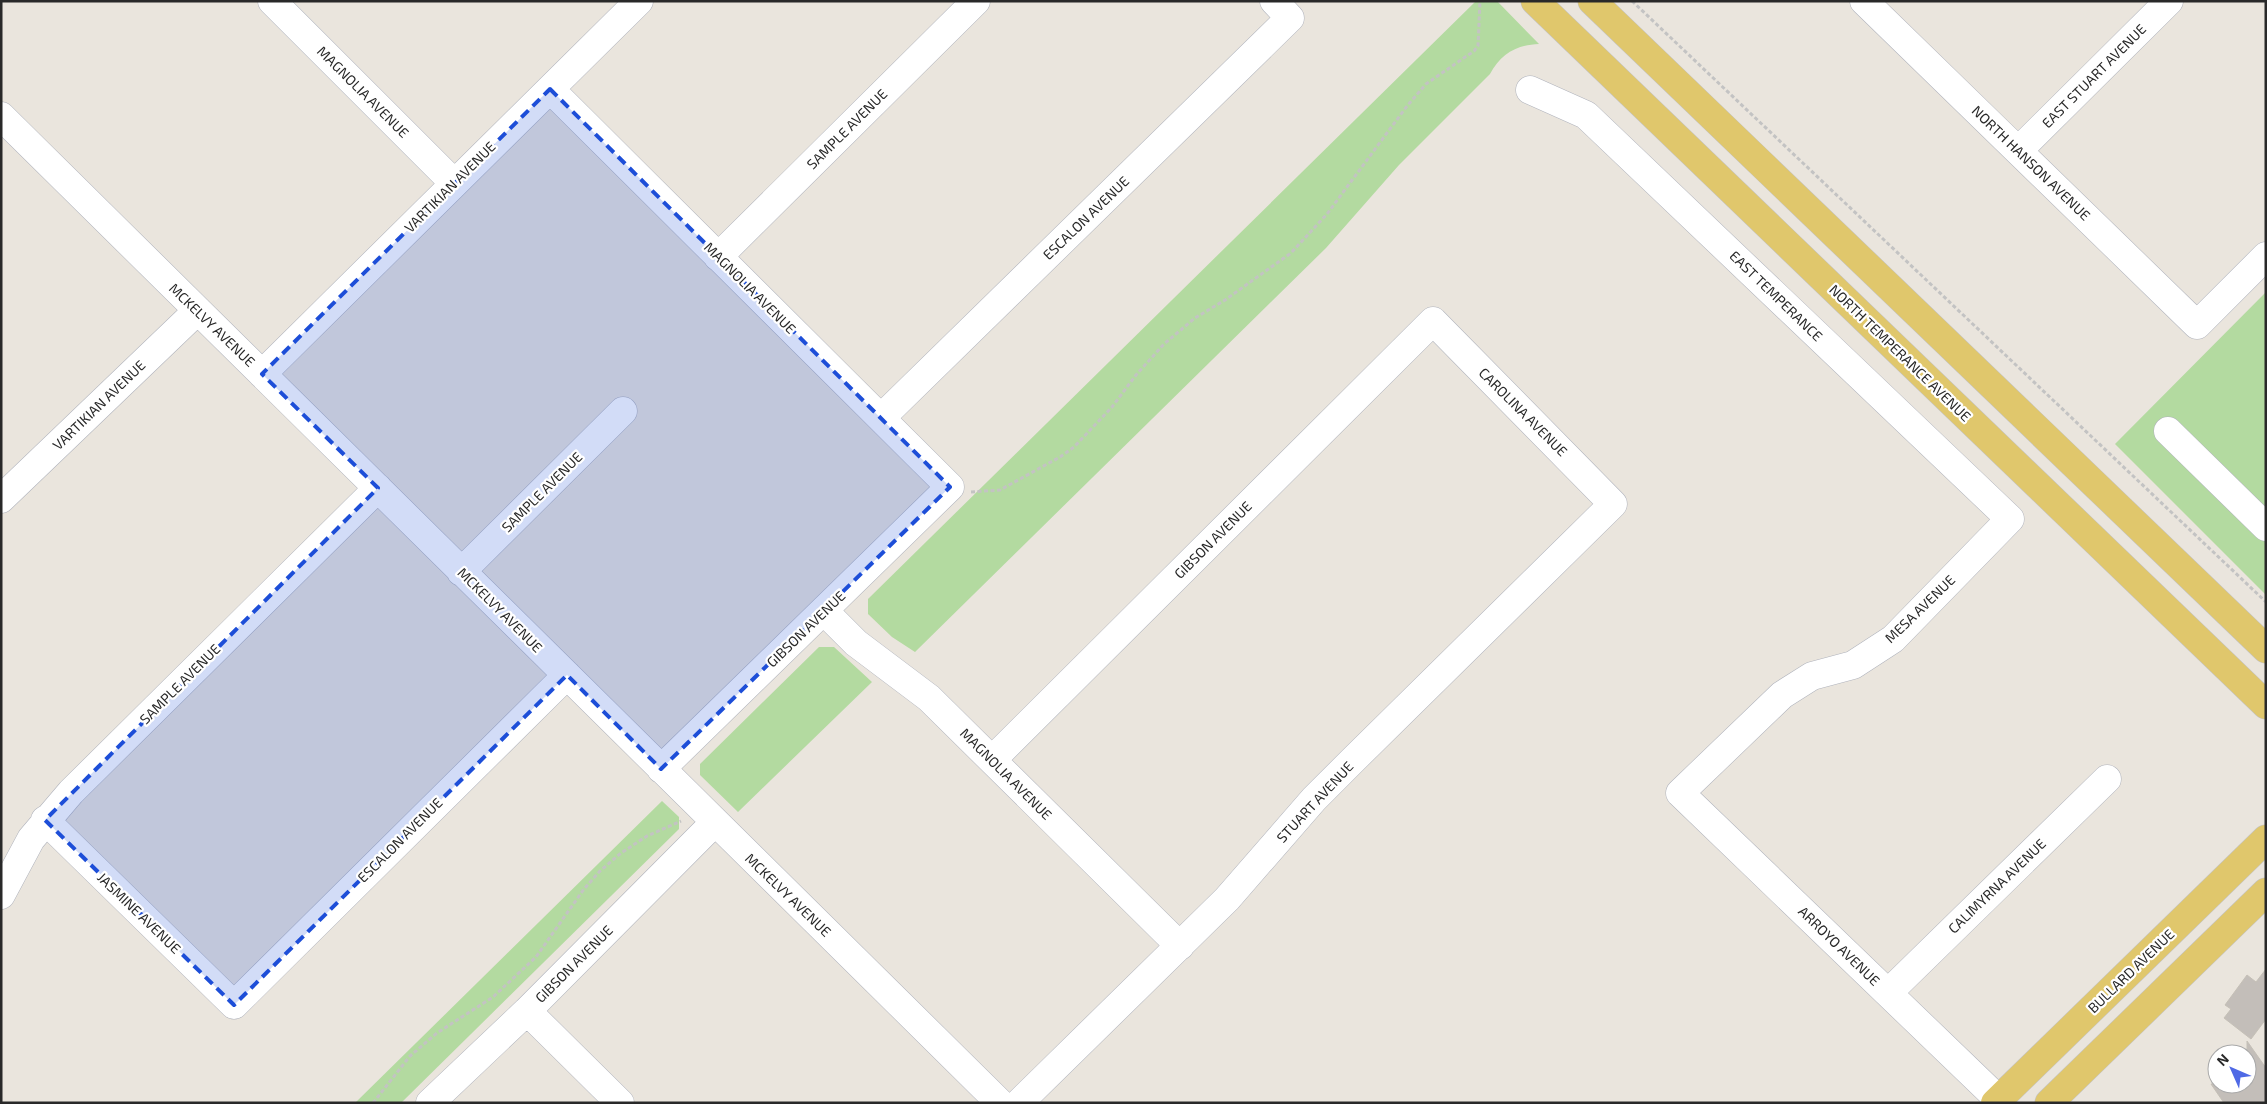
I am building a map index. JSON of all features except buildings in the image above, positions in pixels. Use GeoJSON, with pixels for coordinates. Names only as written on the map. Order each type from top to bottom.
{"type":"FeatureCollection","features":[{"type":"Feature","properties":{"kind":"main road","name":"NORTH TEMPERANCE AVENUE"},"geometry":{"type":"LineString","coordinates":[[1535,1],[2266,705]]}},
{"type":"Feature","properties":{"kind":"main road"},"geometry":{"type":"LineString","coordinates":[[1592,1],[2266,649]]}},
{"type":"Feature","properties":{"kind":"main road","name":"BULLARD AVENUE"},"geometry":{"type":"LineString","coordinates":[[1998,1102],[2266,839]]}},
{"type":"Feature","properties":{"kind":"main road"},"geometry":{"type":"LineString","coordinates":[[2049,1103],[2266,892]]}},
{"type":"Feature","properties":{"kind":"street","name":"MAGNOLIA AVENUE"},"geometry":{"type":"LineString","coordinates":[[272,1],[454,183]]}},
{"type":"Feature","properties":{"kind":"street","name":"VARTIKIAN AVENUE"},"geometry":{"type":"LineString","coordinates":[[262,374],[639,1]]}},
{"type":"Feature","properties":{"kind":"street","name":"SAMPLE AVENUE"},"geometry":{"type":"LineString","coordinates":[[718,257],[976,1]]}},
{"type":"Feature","properties":{"kind":"street","name":"NORTH HANSON AVENUE"},"geometry":{"type":"LineString","coordinates":[[1864,1],[2197,325],[2266,256]]}},
{"type":"Feature","properties":{"kind":"street","name":"EAST STUART AVENUE"},"geometry":{"type":"LineString","coordinates":[[2019,150],[2169,1]]}},
{"type":"Feature","properties":{"kind":"street","name":"ESCALON AVENUE"},"geometry":{"type":"LineString","coordinates":[[881,418],[1282,10]]}},
{"type":"Feature","properties":{"kind":"street","name":"MAGNOLIA AVENUE"},"geometry":{"type":"LineString","coordinates":[[550,89],[957,493]]}},
{"type":"Feature","properties":{"kind":"street","name":"EAST TEMPERANCE"},"geometry":{"type":"LineString","coordinates":[[1530,90],[1586,115],[2010,519]]}},
{"type":"Feature","properties":{"kind":"street","name":"MCKELVY AVENUE"},"geometry":{"type":"LineString","coordinates":[[1,116],[1000,1103]]}},
{"type":"Feature","properties":{"kind":"street","name":"VARTIKIAN AVENUE"},"geometry":{"type":"LineString","coordinates":[[1,499],[197,310]]}},
{"type":"Feature","properties":{"kind":"street","name":"GIBSON AVENUE"},"geometry":{"type":"LineString","coordinates":[[992,760],[1433,321]]}},
{"type":"Feature","properties":{"kind":"street","name":"CAROLINA AVENUE"},"geometry":{"type":"LineString","coordinates":[[1433,321],[1613,504]]}},
{"type":"Feature","properties":{"kind":"street","name":"SAMPLE AVENUE"},"geometry":{"type":"LineString","coordinates":[[462,572],[623,411]]}},
{"type":"Feature","properties":{"kind":"street"},"geometry":{"type":"LineString","coordinates":[[2168,431],[2261,513]]}},
{"type":"Feature","properties":{"kind":"street","name":"SAMPLE AVENUE"},"geometry":{"type":"LineString","coordinates":[[1,895],[31,838],[45,820],[378,488]]}},
{"type":"Feature","properties":{"kind":"street","name":"GIBSON AVENUE"},"geometry":{"type":"LineString","coordinates":[[661,769],[824,611],[957,493]]}},
{"type":"Feature","properties":{"kind":"street","name":"STUART AVENUE"},"geometry":{"type":"LineString","coordinates":[[1019,1103],[1227,899],[1314,800],[1353,760],[1613,504]]}},
{"type":"Feature","properties":{"kind":"street","name":"MESA AVENUE"},"geometry":{"type":"LineString","coordinates":[[1680,792],[1782,695],[1812,676],[1854,665],[1893,639],[2010,519]]}},
{"type":"Feature","properties":{"kind":"street","name":"MAGNOLIA AVENUE"},"geometry":{"type":"LineString","coordinates":[[824,611],[863,649],[929,698],[1180,946]]}},
{"type":"Feature","properties":{"kind":"street","name":"ESCALON AVENUE"},"geometry":{"type":"LineString","coordinates":[[234,1005],[567,676]]}},
{"type":"Feature","properties":{"kind":"street","name":"CALIMYRNA AVENUE"},"geometry":{"type":"LineString","coordinates":[[1888,993],[2107,778]]}},
{"type":"Feature","properties":{"kind":"street","name":"ARROYO AVENUE"},"geometry":{"type":"LineString","coordinates":[[1680,792],[1998,1102]]}},
{"type":"Feature","properties":{"kind":"street","name":"JASMINE AVENUE"},"geometry":{"type":"LineString","coordinates":[[45,820],[234,1005]]}},
{"type":"Feature","properties":{"kind":"street","name":"GIBSON AVENUE"},"geometry":{"type":"LineString","coordinates":[[430,1103],[527,1010],[715,822]]}},
{"type":"Feature","properties":{"kind":"street"},"geometry":{"type":"LineString","coordinates":[[527,1010],[620,1103]]}},
{"type":"Feature","properties":{"kind":"path"},"geometry":{"type":"LineString","coordinates":[[957,493],[1000,490],[1060,457],[1086,435],[1164,344],[1195,318],[1225,300],[1291,253],[1327,214],[1407,106],[1426,84],[1474,51],[1478,46],[1480,1]]}},
{"type":"Feature","properties":{"kind":"path"},"geometry":{"type":"LineString","coordinates":[[1632,1],[2266,602]]}},
{"type":"Feature","properties":{"kind":"path"},"geometry":{"type":"LineString","coordinates":[[373,1103],[410,1056],[437,1033],[493,997],[536,957],[584,889],[600,871],[621,852],[681,821],[679,816]]}},
{"type":"Feature","properties":{"kind":"highlighted area"},"geometry":{"type":"Polygon","coordinates":[[[550,89],[950,487],[661,769],[567,675],[234,1005],[45,820],[378,488],[262,374],[550,89]]]}},
{"type":"Feature","properties":{"kind":"green space"},"geometry":{"type":"Polygon","coordinates":[[[1476,1],[1497,1],[1539,44],[1523,46],[1504,56],[1490,74],[1399,165],[1326,248],[915,652],[892,637],[868,614],[868,599],[1476,1]]]}},
{"type":"Feature","properties":{"kind":"green space"},"geometry":{"type":"Polygon","coordinates":[[[2266,292],[2266,595],[2115,444],[2266,292]]]}},
{"type":"Feature","properties":{"kind":"green space"},"geometry":{"type":"Polygon","coordinates":[[[819,647],[834,647],[872,682],[738,812],[700,775],[700,764],[819,647]]]}},
{"type":"Feature","properties":{"kind":"green space"},"geometry":{"type":"Polygon","coordinates":[[[662,801],[679,817],[679,829],[401,1103],[355,1103],[662,801]]]}}]}
